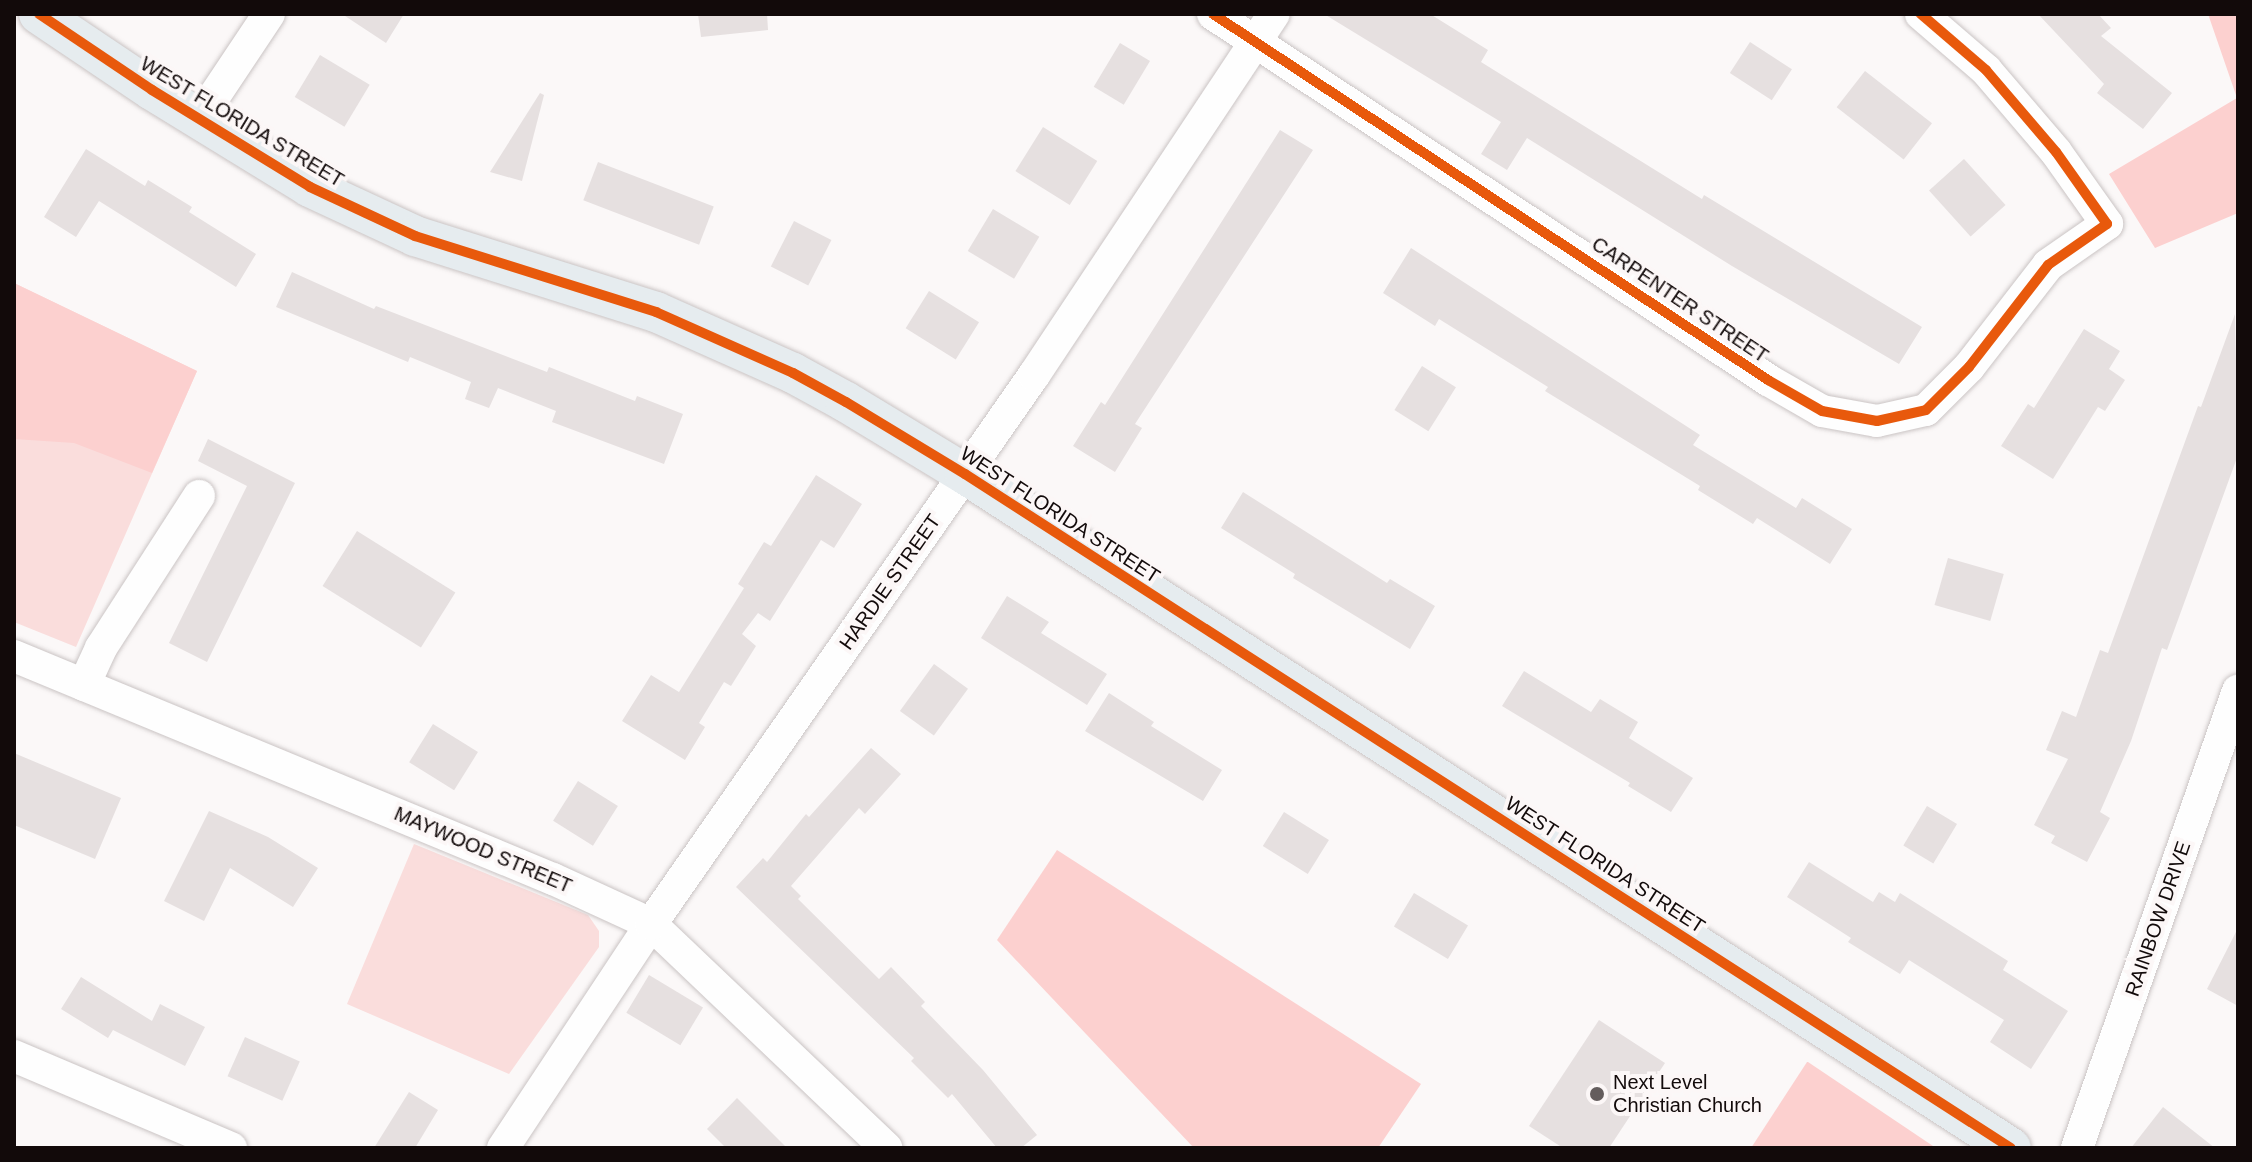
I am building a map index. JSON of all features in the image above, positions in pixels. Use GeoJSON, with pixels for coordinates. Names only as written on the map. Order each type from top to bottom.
{"type":"FeatureCollection","features":[{"type":"Feature","properties":{"kind":"main road","name":"WEST FLORIDA STREET"},"geometry":{"type":"LineString","coordinates":[[39,14],[199,119],[310,187],[415,236],[656,312],[743,349],[846,402],[965,474],[2011,1148]]}},
{"type":"Feature","properties":{"kind":"street"},"geometry":{"type":"LineString","coordinates":[[199,119],[269,14]]}},
{"type":"Feature","properties":{"kind":"street","name":"CARPENTER STREET"},"geometry":{"type":"LineString","coordinates":[[1213,14],[1768,380],[1822,411],[1877,421],[1926,410],[1969,367],[2048,265],[2107,224],[2056,152],[1986,70],[1921,14]]}},
{"type":"Feature","properties":{"kind":"street","name":"HARDIE STREET"},"geometry":{"type":"LineString","coordinates":[[503,1148],[651,924],[965,474],[1274,14]]}},
{"type":"Feature","properties":{"kind":"street"},"geometry":{"type":"LineString","coordinates":[[84,685],[101,648],[199,496]]}},
{"type":"Feature","properties":{"kind":"street","name":"MAYWOOD STREET"},"geometry":{"type":"LineString","coordinates":[[14,656],[553,879],[651,924],[886,1148]]}},
{"type":"Feature","properties":{"kind":"street","name":"RAINBOW DRIVE"},"geometry":{"type":"LineString","coordinates":[[2077,1148],[2238,691]]}},
{"type":"Feature","properties":{"kind":"street"},"geometry":{"type":"LineString","coordinates":[[14,1056],[231,1148]]}},
{"type":"Feature","properties":{"kind":"shaded area"},"geometry":{"type":"Polygon","coordinates":[[[2208,14],[2238,14],[2238,213],[2155,248],[2109,174],[2237,98],[2208,14]]]}},
{"type":"Feature","properties":{"kind":"shaded area"},"geometry":{"type":"Polygon","coordinates":[[[14,283],[197,371],[76,647],[14,622],[14,283]]]}},
{"type":"Feature","properties":{"kind":"shaded area"},"geometry":{"type":"Polygon","coordinates":[[[14,283],[197,371],[152,473],[74,443],[14,439],[14,283]]]}},
{"type":"Feature","properties":{"kind":"shaded area"},"geometry":{"type":"Polygon","coordinates":[[[414,844],[588,915],[599,931],[599,947],[509,1074],[347,1004],[414,844]]]}},
{"type":"Feature","properties":{"kind":"shaded area"},"geometry":{"type":"Polygon","coordinates":[[[1057,850],[1421,1084],[1378,1148],[1194,1148],[997,940],[1057,850]]]}},
{"type":"Feature","properties":{"kind":"shaded area"},"geometry":{"type":"Polygon","coordinates":[[[1808,1062],[1936,1148],[1751,1148],[1808,1062]]]}},
{"type":"Feature","properties":{"kind":"building"},"geometry":{"type":"Polygon","coordinates":[[[342,14],[404,14],[386,43],[342,14]]]}},
{"type":"Feature","properties":{"kind":"building"},"geometry":{"type":"Polygon","coordinates":[[[698,14],[767,14],[768,30],[701,37],[698,14]]]}},
{"type":"Feature","properties":{"kind":"building"},"geometry":{"type":"Polygon","coordinates":[[[1324,14],[1430,14],[1488,50],[1481,62],[1702,199],[1704,195],[1922,327],[1899,364],[1732,266],[1527,138],[1507,170],[1481,154],[1501,122],[1324,14]]]}},
{"type":"Feature","properties":{"kind":"building"},"geometry":{"type":"Polygon","coordinates":[[[2038,14],[2098,14],[2111,28],[2101,36],[2172,93],[2143,129],[2097,93],[2104,84],[2038,14]]]}},
{"type":"Feature","properties":{"kind":"building"},"geometry":{"type":"Polygon","coordinates":[[[1750,42],[1792,69],[1772,100],[1730,73],[1750,42]]]}},
{"type":"Feature","properties":{"kind":"building"},"geometry":{"type":"Polygon","coordinates":[[[1120,43],[1150,61],[1124,105],[1094,87],[1120,43]]]}},
{"type":"Feature","properties":{"kind":"building"},"geometry":{"type":"Polygon","coordinates":[[[320,55],[370,85],[344,127],[295,97],[320,55]]]}},
{"type":"Feature","properties":{"kind":"building"},"geometry":{"type":"Polygon","coordinates":[[[1865,71],[1932,123],[1904,160],[1837,107],[1865,71]]]}},
{"type":"Feature","properties":{"kind":"building"},"geometry":{"type":"Polygon","coordinates":[[[540,93],[544,95],[522,181],[490,172],[540,93]]]}},
{"type":"Feature","properties":{"kind":"building"},"geometry":{"type":"Polygon","coordinates":[[[1043,127],[1097,161],[1070,205],[1015,171],[1043,127]]]}},
{"type":"Feature","properties":{"kind":"building"},"geometry":{"type":"Polygon","coordinates":[[[1280,130],[1313,150],[1135,424],[1142,428],[1115,472],[1073,446],[1101,402],[1105,405],[1280,130]]]}},
{"type":"Feature","properties":{"kind":"building"},"geometry":{"type":"Polygon","coordinates":[[[86,149],[145,186],[148,180],[192,207],[189,212],[256,254],[236,287],[99,201],[76,237],[44,217],[86,149]]]}},
{"type":"Feature","properties":{"kind":"building"},"geometry":{"type":"Polygon","coordinates":[[[1964,159],[2005,205],[1971,237],[1929,190],[1964,159]]]}},
{"type":"Feature","properties":{"kind":"building"},"geometry":{"type":"Polygon","coordinates":[[[598,162],[714,206],[699,245],[583,200],[598,162]]]}},
{"type":"Feature","properties":{"kind":"building"},"geometry":{"type":"Polygon","coordinates":[[[993,209],[1039,237],[1014,279],[968,251],[993,209]]]}},
{"type":"Feature","properties":{"kind":"building"},"geometry":{"type":"Polygon","coordinates":[[[794,221],[831,240],[808,286],[771,266],[794,221]]]}},
{"type":"Feature","properties":{"kind":"building"},"geometry":{"type":"Polygon","coordinates":[[[1411,248],[1700,435],[1693,445],[1796,508],[1802,498],[1852,529],[1830,564],[1757,518],[1753,524],[1698,490],[1700,486],[1545,391],[1548,387],[1439,319],[1435,326],[1383,293],[1411,248]]]}},
{"type":"Feature","properties":{"kind":"building"},"geometry":{"type":"Polygon","coordinates":[[[292,272],[374,309],[376,306],[547,372],[549,367],[635,401],[637,396],[683,414],[664,464],[552,422],[556,411],[498,388],[489,408],[465,399],[471,382],[410,357],[408,362],[276,307],[292,272]]]}},
{"type":"Feature","properties":{"kind":"building"},"geometry":{"type":"Polygon","coordinates":[[[929,291],[979,322],[956,360],[906,328],[929,291]]]}},
{"type":"Feature","properties":{"kind":"building"},"geometry":{"type":"Polygon","coordinates":[[[2235,314],[2238,455],[2167,650],[2162,648],[2131,741],[2100,812],[2110,818],[2087,862],[2051,843],[2055,836],[2034,825],[2068,759],[2046,750],[2062,711],[2076,717],[2100,650],[2108,653],[2235,314]]]}},
{"type":"Feature","properties":{"kind":"building"},"geometry":{"type":"Polygon","coordinates":[[[2084,329],[2120,351],[2109,369],[2125,380],[2105,411],[2098,407],[2053,479],[2001,446],[2028,404],[2034,408],[2084,329]]]}},
{"type":"Feature","properties":{"kind":"building"},"geometry":{"type":"Polygon","coordinates":[[[1422,366],[1456,387],[1428,431],[1394,410],[1422,366]]]}},
{"type":"Feature","properties":{"kind":"building"},"geometry":{"type":"Polygon","coordinates":[[[208,439],[295,483],[207,662],[169,643],[247,486],[198,461],[208,439]]]}},
{"type":"Feature","properties":{"kind":"building"},"geometry":{"type":"Polygon","coordinates":[[[816,475],[862,504],[834,548],[821,540],[770,621],[758,613],[742,634],[756,646],[731,686],[724,682],[699,723],[705,727],[685,760],[622,721],[651,675],[679,692],[744,588],[738,584],[764,542],[771,546],[816,475]]]}},
{"type":"Feature","properties":{"kind":"building"},"geometry":{"type":"Polygon","coordinates":[[[1243,492],[1387,583],[1390,579],[1435,606],[1410,649],[1293,578],[1295,574],[1221,528],[1243,492]]]}},
{"type":"Feature","properties":{"kind":"building"},"geometry":{"type":"Polygon","coordinates":[[[357,531],[455,592],[421,648],[323,586],[357,531]]]}},
{"type":"Feature","properties":{"kind":"building"},"geometry":{"type":"Polygon","coordinates":[[[1948,558],[2004,574],[1990,621],[1934,605],[1948,558]]]}},
{"type":"Feature","properties":{"kind":"building"},"geometry":{"type":"Polygon","coordinates":[[[1007,596],[1049,622],[1041,633],[1107,674],[1087,705],[981,638],[1007,596]]]}},
{"type":"Feature","properties":{"kind":"building"},"geometry":{"type":"Polygon","coordinates":[[[934,664],[968,689],[934,736],[900,711],[934,664]]]}},
{"type":"Feature","properties":{"kind":"building"},"geometry":{"type":"Polygon","coordinates":[[[1524,671],[1591,712],[1600,699],[1638,722],[1629,738],[1693,778],[1671,812],[1628,786],[1630,783],[1502,706],[1524,671]]]}},
{"type":"Feature","properties":{"kind":"building"},"geometry":{"type":"Polygon","coordinates":[[[1109,693],[1154,722],[1151,726],[1222,770],[1203,801],[1085,731],[1109,693]]]}},
{"type":"Feature","properties":{"kind":"building"},"geometry":{"type":"Polygon","coordinates":[[[433,724],[478,752],[454,790],[409,762],[433,724]]]}},
{"type":"Feature","properties":{"kind":"building"},"geometry":{"type":"Polygon","coordinates":[[[871,748],[901,774],[865,814],[859,808],[791,886],[801,896],[798,899],[879,979],[891,967],[925,1002],[921,1006],[983,1070],[1037,1135],[1021,1148],[997,1148],[952,1094],[948,1098],[911,1061],[914,1058],[736,887],[763,858],[767,862],[806,814],[809,817],[871,748]]]}},
{"type":"Feature","properties":{"kind":"building"},"geometry":{"type":"Polygon","coordinates":[[[14,753],[121,798],[95,859],[14,825],[14,753]]]}},
{"type":"Feature","properties":{"kind":"building"},"geometry":{"type":"Polygon","coordinates":[[[578,781],[618,806],[593,846],[553,821],[578,781]]]}},
{"type":"Feature","properties":{"kind":"building"},"geometry":{"type":"Polygon","coordinates":[[[1927,806],[1957,824],[1933,863],[1903,845],[1927,806]]]}},
{"type":"Feature","properties":{"kind":"building"},"geometry":{"type":"Polygon","coordinates":[[[209,811],[268,837],[318,868],[293,907],[230,868],[204,921],[164,901],[209,811]]]}},
{"type":"Feature","properties":{"kind":"building"},"geometry":{"type":"Polygon","coordinates":[[[1284,812],[1329,840],[1308,874],[1263,846],[1284,812]]]}},
{"type":"Feature","properties":{"kind":"building"},"geometry":{"type":"Polygon","coordinates":[[[1809,862],[1873,902],[1879,892],[1895,902],[1900,893],[2008,961],[2003,970],[2068,1011],[2031,1069],[1990,1042],[2004,1020],[1909,960],[1900,974],[1848,942],[1851,938],[1787,897],[1809,862]]]}},
{"type":"Feature","properties":{"kind":"building"},"geometry":{"type":"Polygon","coordinates":[[[1414,893],[1468,925],[1448,959],[1394,926],[1414,893]]]}},
{"type":"Feature","properties":{"kind":"building"},"geometry":{"type":"Polygon","coordinates":[[[2238,928],[2238,1006],[2207,989],[2238,928]]]}},
{"type":"Feature","properties":{"kind":"building"},"geometry":{"type":"Polygon","coordinates":[[[649,975],[703,1007],[680,1045],[626,1013],[649,975]]]}},
{"type":"Feature","properties":{"kind":"building"},"geometry":{"type":"Polygon","coordinates":[[[81,977],[152,1021],[160,1004],[205,1027],[185,1066],[113,1030],[108,1038],[61,1009],[81,977]]]}},
{"type":"Feature","properties":{"kind":"building","name":"Next Level Christian Church"},"geometry":{"type":"Polygon","coordinates":[[[1599,1020],[1665,1063],[1609,1148],[1563,1148],[1529,1126],[1599,1020]]]}},
{"type":"Feature","properties":{"kind":"building"},"geometry":{"type":"Polygon","coordinates":[[[245,1037],[300,1061],[282,1101],[228,1076],[245,1037]]]}},
{"type":"Feature","properties":{"kind":"building"},"geometry":{"type":"Polygon","coordinates":[[[409,1092],[438,1110],[415,1148],[374,1148],[409,1092]]]}},
{"type":"Feature","properties":{"kind":"building"},"geometry":{"type":"Polygon","coordinates":[[[737,1098],[787,1148],[726,1148],[707,1129],[737,1098]]]}},
{"type":"Feature","properties":{"kind":"building"},"geometry":{"type":"Polygon","coordinates":[[[2163,1107],[2215,1148],[2131,1148],[2163,1107]]]}},
{"type":"Feature","properties":{"kind":"cycle path"},"geometry":{"type":"LineString","coordinates":[[39,14],[152,90],[310,187],[415,236],[656,312],[793,373],[846,402],[965,474],[2011,1148]]}},
{"type":"Feature","properties":{"kind":"cycle path"},"geometry":{"type":"LineString","coordinates":[[1213,14],[1768,380],[1822,411],[1877,421],[1926,410],[1969,367],[2048,265],[2107,224],[2056,152],[1986,70],[1921,14]]}},
{"type":"Feature","properties":{"kind":"place","name":"Next Level Christian Church"},"geometry":{"type":"Point","coordinates":[1597,1094]}}]}
